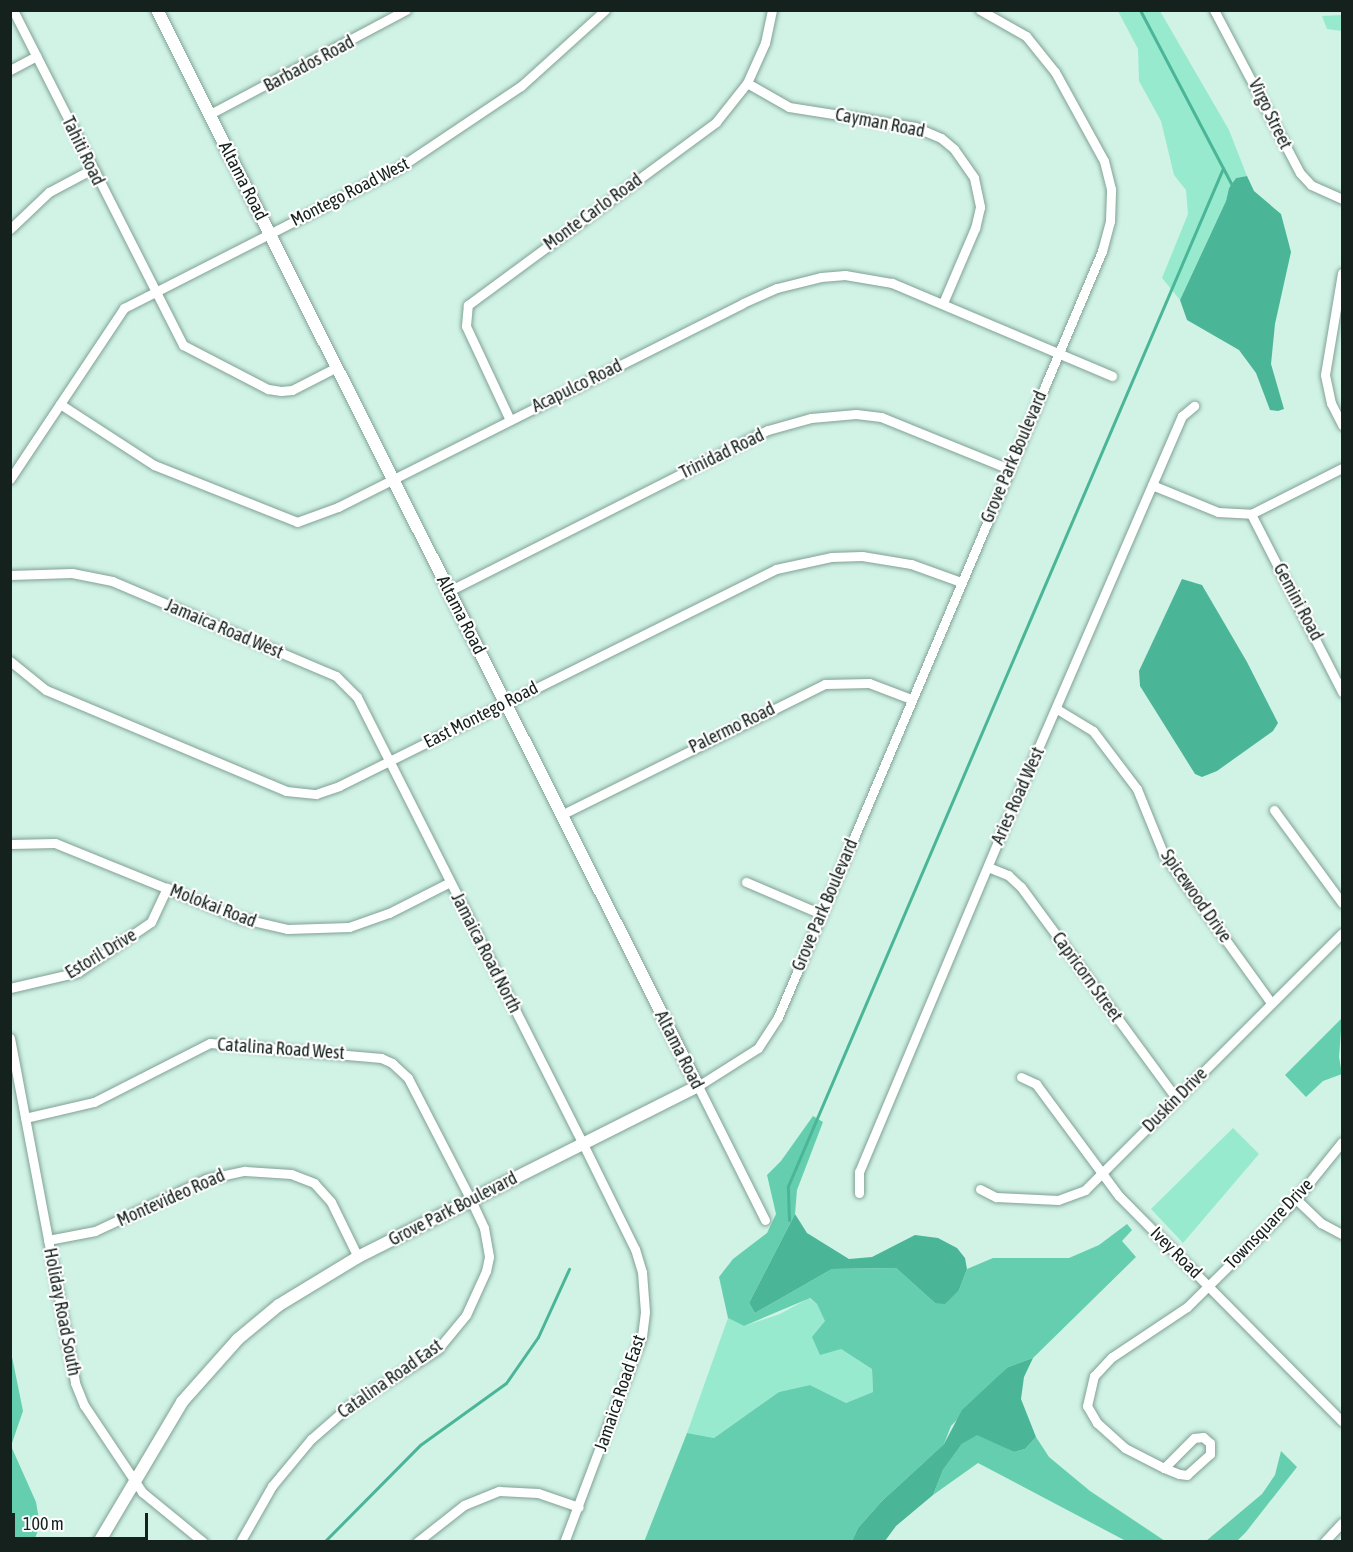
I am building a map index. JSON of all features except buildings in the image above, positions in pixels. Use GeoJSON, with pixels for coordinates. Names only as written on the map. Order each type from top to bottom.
{"type":"FeatureCollection","features":[{"type":"Feature","properties":{"kind":"street","name":"Tahiti Road"},"geometry":{"type":"LineString","coordinates":[[13,10],[153,292],[183,345],[268,389],[292,390],[337,367]]}},
{"type":"Feature","properties":{"kind":"street","name":"Altama Road"},"geometry":{"type":"LineString","coordinates":[[157,10],[765,1220]]}},
{"type":"Feature","properties":{"kind":"street","name":"Barbados Road"},"geometry":{"type":"LineString","coordinates":[[210,114],[406,10]]}},
{"type":"Feature","properties":{"kind":"street","name":"Montego Road West"},"geometry":{"type":"LineString","coordinates":[[10,479],[117,315],[153,292],[397,169],[471,123],[556,57],[605,10]]}},
{"type":"Feature","properties":{"kind":"street","name":"Monte Carlo Road"},"geometry":{"type":"LineString","coordinates":[[510,420],[466,326],[465,317],[472,299],[703,134],[747,83],[765,43],[772,10]]}},
{"type":"Feature","properties":{"kind":"street","name":"Grove Park Boulevard"},"geometry":{"type":"LineString","coordinates":[[99,1542],[133,1480],[182,1402],[238,1339],[279,1305],[358,1257],[698,1086],[741,1062],[770,1032],[1108,234],[1112,205],[1108,173],[1084,121],[1044,57],[1018,31],[980,10]]}},
{"type":"Feature","properties":{"kind":"street","name":"Virgo Street"},"geometry":{"type":"LineString","coordinates":[[1214,10],[1300,173],[1311,185],[1342,199]]}},
{"type":"Feature","properties":{"kind":"street"},"geometry":{"type":"LineString","coordinates":[[10,70],[36,56]]}},
{"type":"Feature","properties":{"kind":"street","name":"Cayman Road"},"geometry":{"type":"LineString","coordinates":[[747,83],[789,107],[915,127],[941,138],[954,149],[974,178],[980,207],[975,228],[943,303]]}},
{"type":"Feature","properties":{"kind":"street"},"geometry":{"type":"LineString","coordinates":[[10,229],[49,192],[92,169]]}},
{"type":"Feature","properties":{"kind":"street"},"geometry":{"type":"LineString","coordinates":[[1342,273],[1325,375],[1331,403],[1342,425]]}},
{"type":"Feature","properties":{"kind":"street","name":"Acapulco Road"},"geometry":{"type":"LineString","coordinates":[[60,404],[154,465],[297,522],[311,520],[743,303],[799,281],[845,275],[873,278],[943,303],[1112,376]]}},
{"type":"Feature","properties":{"kind":"street","name":"Aries Road West"},"geometry":{"type":"LineString","coordinates":[[859,1192],[859,1172],[988,867],[1182,416],[1194,406]]}},
{"type":"Feature","properties":{"kind":"street","name":"Trinidad Road"},"geometry":{"type":"LineString","coordinates":[[449,591],[768,430],[811,418],[856,414],[881,417],[1010,469]]}},
{"type":"Feature","properties":{"kind":"street"},"geometry":{"type":"LineString","coordinates":[[1152,485],[1218,512],[1251,514],[1342,468]]}},
{"type":"Feature","properties":{"kind":"street","name":"Gemini Road"},"geometry":{"type":"LineString","coordinates":[[1251,514],[1342,692]]}},
{"type":"Feature","properties":{"kind":"street","name":"East Montego Road"},"geometry":{"type":"LineString","coordinates":[[10,661],[46,690],[293,793],[316,794],[333,789],[753,579],[801,561],[842,556],[889,560],[929,568],[961,582]]}},
{"type":"Feature","properties":{"kind":"street","name":"Jamaica Road West"},"geometry":{"type":"LineString","coordinates":[[10,575],[93,575],[336,676],[357,697],[389,761]]}},
{"type":"Feature","properties":{"kind":"street","name":"Palermo Road"},"geometry":{"type":"LineString","coordinates":[[561,815],[825,684],[869,682],[911,699]]}},
{"type":"Feature","properties":{"kind":"street","name":"Spicewood Drive"},"geometry":{"type":"LineString","coordinates":[[1057,709],[1093,731],[1137,789],[1163,853],[1271,1003]]}},
{"type":"Feature","properties":{"kind":"street","name":"Jamaica Road North"},"geometry":{"type":"LineString","coordinates":[[389,761],[583,1144]]}},
{"type":"Feature","properties":{"kind":"street"},"geometry":{"type":"LineString","coordinates":[[1274,810],[1342,903]]}},
{"type":"Feature","properties":{"kind":"street","name":"Molokai Road"},"geometry":{"type":"LineString","coordinates":[[10,844],[56,843],[240,918],[287,929],[349,927],[370,920],[450,882]]}},
{"type":"Feature","properties":{"kind":"street","name":"Capricorn Street"},"geometry":{"type":"LineString","coordinates":[[988,867],[1008,875],[1021,887],[1177,1099]]}},
{"type":"Feature","properties":{"kind":"street"},"geometry":{"type":"LineString","coordinates":[[746,882],[821,914]]}},
{"type":"Feature","properties":{"kind":"street","name":"Estoril Drive"},"geometry":{"type":"LineString","coordinates":[[10,988],[78,972],[151,922],[167,888]]}},
{"type":"Feature","properties":{"kind":"street","name":"Duskin Drive"},"geometry":{"type":"LineString","coordinates":[[980,1189],[996,1197],[1058,1200],[1073,1197],[1102,1173],[1342,933]]}},
{"type":"Feature","properties":{"kind":"street","name":"Holiday Road South"},"geometry":{"type":"LineString","coordinates":[[10,1038],[75,1383],[84,1406],[133,1480],[204,1542]]}},
{"type":"Feature","properties":{"kind":"street","name":"Catalina Road West"},"geometry":{"type":"LineString","coordinates":[[25,1118],[94,1102],[210,1043],[381,1058],[405,1074],[471,1200]]}},
{"type":"Feature","properties":{"kind":"street","name":"Ivey Road"},"geometry":{"type":"LineString","coordinates":[[1021,1077],[1036,1084],[1119,1196],[1342,1421]]}},
{"type":"Feature","properties":{"kind":"street","name":"Townsquare Drive"},"geometry":{"type":"LineString","coordinates":[[1164,1468],[1125,1448],[1106,1433],[1090,1415],[1086,1396],[1094,1376],[1107,1362],[1176,1317],[1209,1286],[1296,1199],[1342,1142]]}},
{"type":"Feature","properties":{"kind":"street","name":"Jamaica Road East"},"geometry":{"type":"LineString","coordinates":[[564,1542],[636,1355],[645,1312],[642,1272],[635,1250],[583,1144]]}},
{"type":"Feature","properties":{"kind":"street","name":"Montevideo Road"},"geometry":{"type":"LineString","coordinates":[[48,1240],[94,1231],[206,1179],[245,1171],[291,1174],[314,1183],[331,1202],[358,1257]]}},
{"type":"Feature","properties":{"kind":"street"},"geometry":{"type":"LineString","coordinates":[[1296,1199],[1321,1223],[1342,1234]]}},
{"type":"Feature","properties":{"kind":"street","name":"Catalina Road East"},"geometry":{"type":"LineString","coordinates":[[240,1542],[272,1486],[311,1439],[349,1406],[438,1349],[466,1315],[486,1271],[489,1257],[486,1235],[471,1200]]}},
{"type":"Feature","properties":{"kind":"street"},"geometry":{"type":"LineString","coordinates":[[1203,1437],[1210,1443],[1210,1454],[1191,1473],[1183,1475],[1164,1468],[1194,1438],[1203,1437]]}},
{"type":"Feature","properties":{"kind":"street"},"geometry":{"type":"LineString","coordinates":[[417,1542],[464,1505],[499,1491],[538,1493],[579,1507]]}},
{"type":"Feature","properties":{"kind":"street"},"geometry":{"type":"LineString","coordinates":[[1324,1542],[1342,1523]]}},
{"type":"Feature","properties":{"kind":"shaded area"},"geometry":{"type":"Polygon","coordinates":[[[1118,11],[1160,11],[1229,130],[1247,176],[1236,178],[1229,188],[1226,201],[1180,300],[1162,278],[1188,214],[1186,190],[1174,175],[1161,121],[1139,81],[1138,49],[1118,11]]]}},
{"type":"Feature","properties":{"kind":"shaded area"},"geometry":{"type":"Polygon","coordinates":[[[1342,15],[1342,31],[1327,29],[1322,16],[1342,15]]]}},
{"type":"Feature","properties":{"kind":"shaded area"},"geometry":{"type":"Polygon","coordinates":[[[1247,176],[1254,191],[1281,214],[1291,252],[1275,324],[1271,364],[1284,409],[1278,411],[1270,410],[1256,373],[1239,350],[1187,320],[1180,300],[1226,201],[1229,188],[1236,178],[1247,176]]]}},
{"type":"Feature","properties":{"kind":"shaded area"},"geometry":{"type":"Polygon","coordinates":[[[1182,579],[1202,585],[1247,662],[1278,723],[1273,731],[1217,771],[1202,777],[1195,774],[1140,686],[1139,671],[1182,579]]]}},
{"type":"Feature","properties":{"kind":"shaded area"},"geometry":{"type":"Polygon","coordinates":[[[1342,1018],[1339,1057],[1342,1074],[1323,1081],[1306,1097],[1285,1075],[1342,1018]]]}},
{"type":"Feature","properties":{"kind":"shaded area"},"geometry":{"type":"Polygon","coordinates":[[[813,1116],[823,1122],[797,1190],[795,1214],[749,1303],[755,1313],[832,1269],[896,1268],[935,1303],[959,1290],[967,1269],[993,1258],[1069,1258],[1099,1245],[1127,1224],[1132,1230],[1122,1241],[1136,1257],[1033,1358],[1008,1367],[951,1426],[944,1444],[882,1501],[858,1528],[852,1541],[644,1542],[687,1433],[714,1438],[779,1392],[810,1385],[846,1403],[873,1392],[872,1369],[841,1349],[820,1355],[812,1337],[825,1321],[817,1304],[810,1298],[744,1326],[728,1318],[719,1277],[733,1259],[767,1233],[776,1214],[767,1175],[781,1161],[813,1116]]]}},
{"type":"Feature","properties":{"kind":"shaded area"},"geometry":{"type":"Polygon","coordinates":[[[1233,1128],[1259,1154],[1183,1243],[1151,1209],[1233,1128]]]}},
{"type":"Feature","properties":{"kind":"shaded area"},"geometry":{"type":"Polygon","coordinates":[[[795,1214],[807,1233],[849,1259],[872,1257],[915,1235],[938,1238],[957,1248],[965,1258],[967,1269],[959,1290],[945,1304],[935,1303],[896,1268],[832,1269],[755,1313],[749,1303],[795,1214]]]}},
{"type":"Feature","properties":{"kind":"shaded area"},"geometry":{"type":"Polygon","coordinates":[[[809,1298],[817,1304],[841,1349],[872,1369],[873,1392],[846,1403],[810,1385],[779,1392],[714,1438],[687,1433],[728,1318],[744,1326],[780,1314],[809,1298]]]}},
{"type":"Feature","properties":{"kind":"shaded area"},"geometry":{"type":"Polygon","coordinates":[[[10,1347],[23,1411],[11,1446],[36,1502],[40,1525],[34,1541],[11,1541],[10,1347]]]}},
{"type":"Feature","properties":{"kind":"shaded area"},"geometry":{"type":"Polygon","coordinates":[[[1033,1358],[1024,1377],[1021,1399],[1036,1437],[1025,1449],[1014,1452],[977,1435],[962,1444],[943,1470],[933,1495],[896,1526],[885,1541],[852,1541],[858,1528],[882,1501],[944,1444],[962,1410],[1008,1367],[1033,1358]]]}},
{"type":"Feature","properties":{"kind":"shaded area"},"geometry":{"type":"Polygon","coordinates":[[[977,1434],[1014,1452],[1025,1449],[1036,1437],[1049,1457],[1090,1491],[1165,1541],[1126,1541],[978,1463],[933,1495],[943,1470],[962,1444],[977,1434]]]}},
{"type":"Feature","properties":{"kind":"shaded area"},"geometry":{"type":"Polygon","coordinates":[[[1281,1451],[1297,1467],[1246,1532],[1237,1541],[1206,1541],[1262,1494],[1275,1475],[1281,1451]]]}},
{"type":"Feature","properties":{"kind":"waterway"},"geometry":{"type":"LineString","coordinates":[[1140,10],[1232,185]]}},
{"type":"Feature","properties":{"kind":"waterway"},"geometry":{"type":"LineString","coordinates":[[789,1220],[788,1186],[1223,168]]}},
{"type":"Feature","properties":{"kind":"waterway"},"geometry":{"type":"LineString","coordinates":[[324,1542],[420,1445],[506,1383],[538,1337],[569,1269]]}}]}
